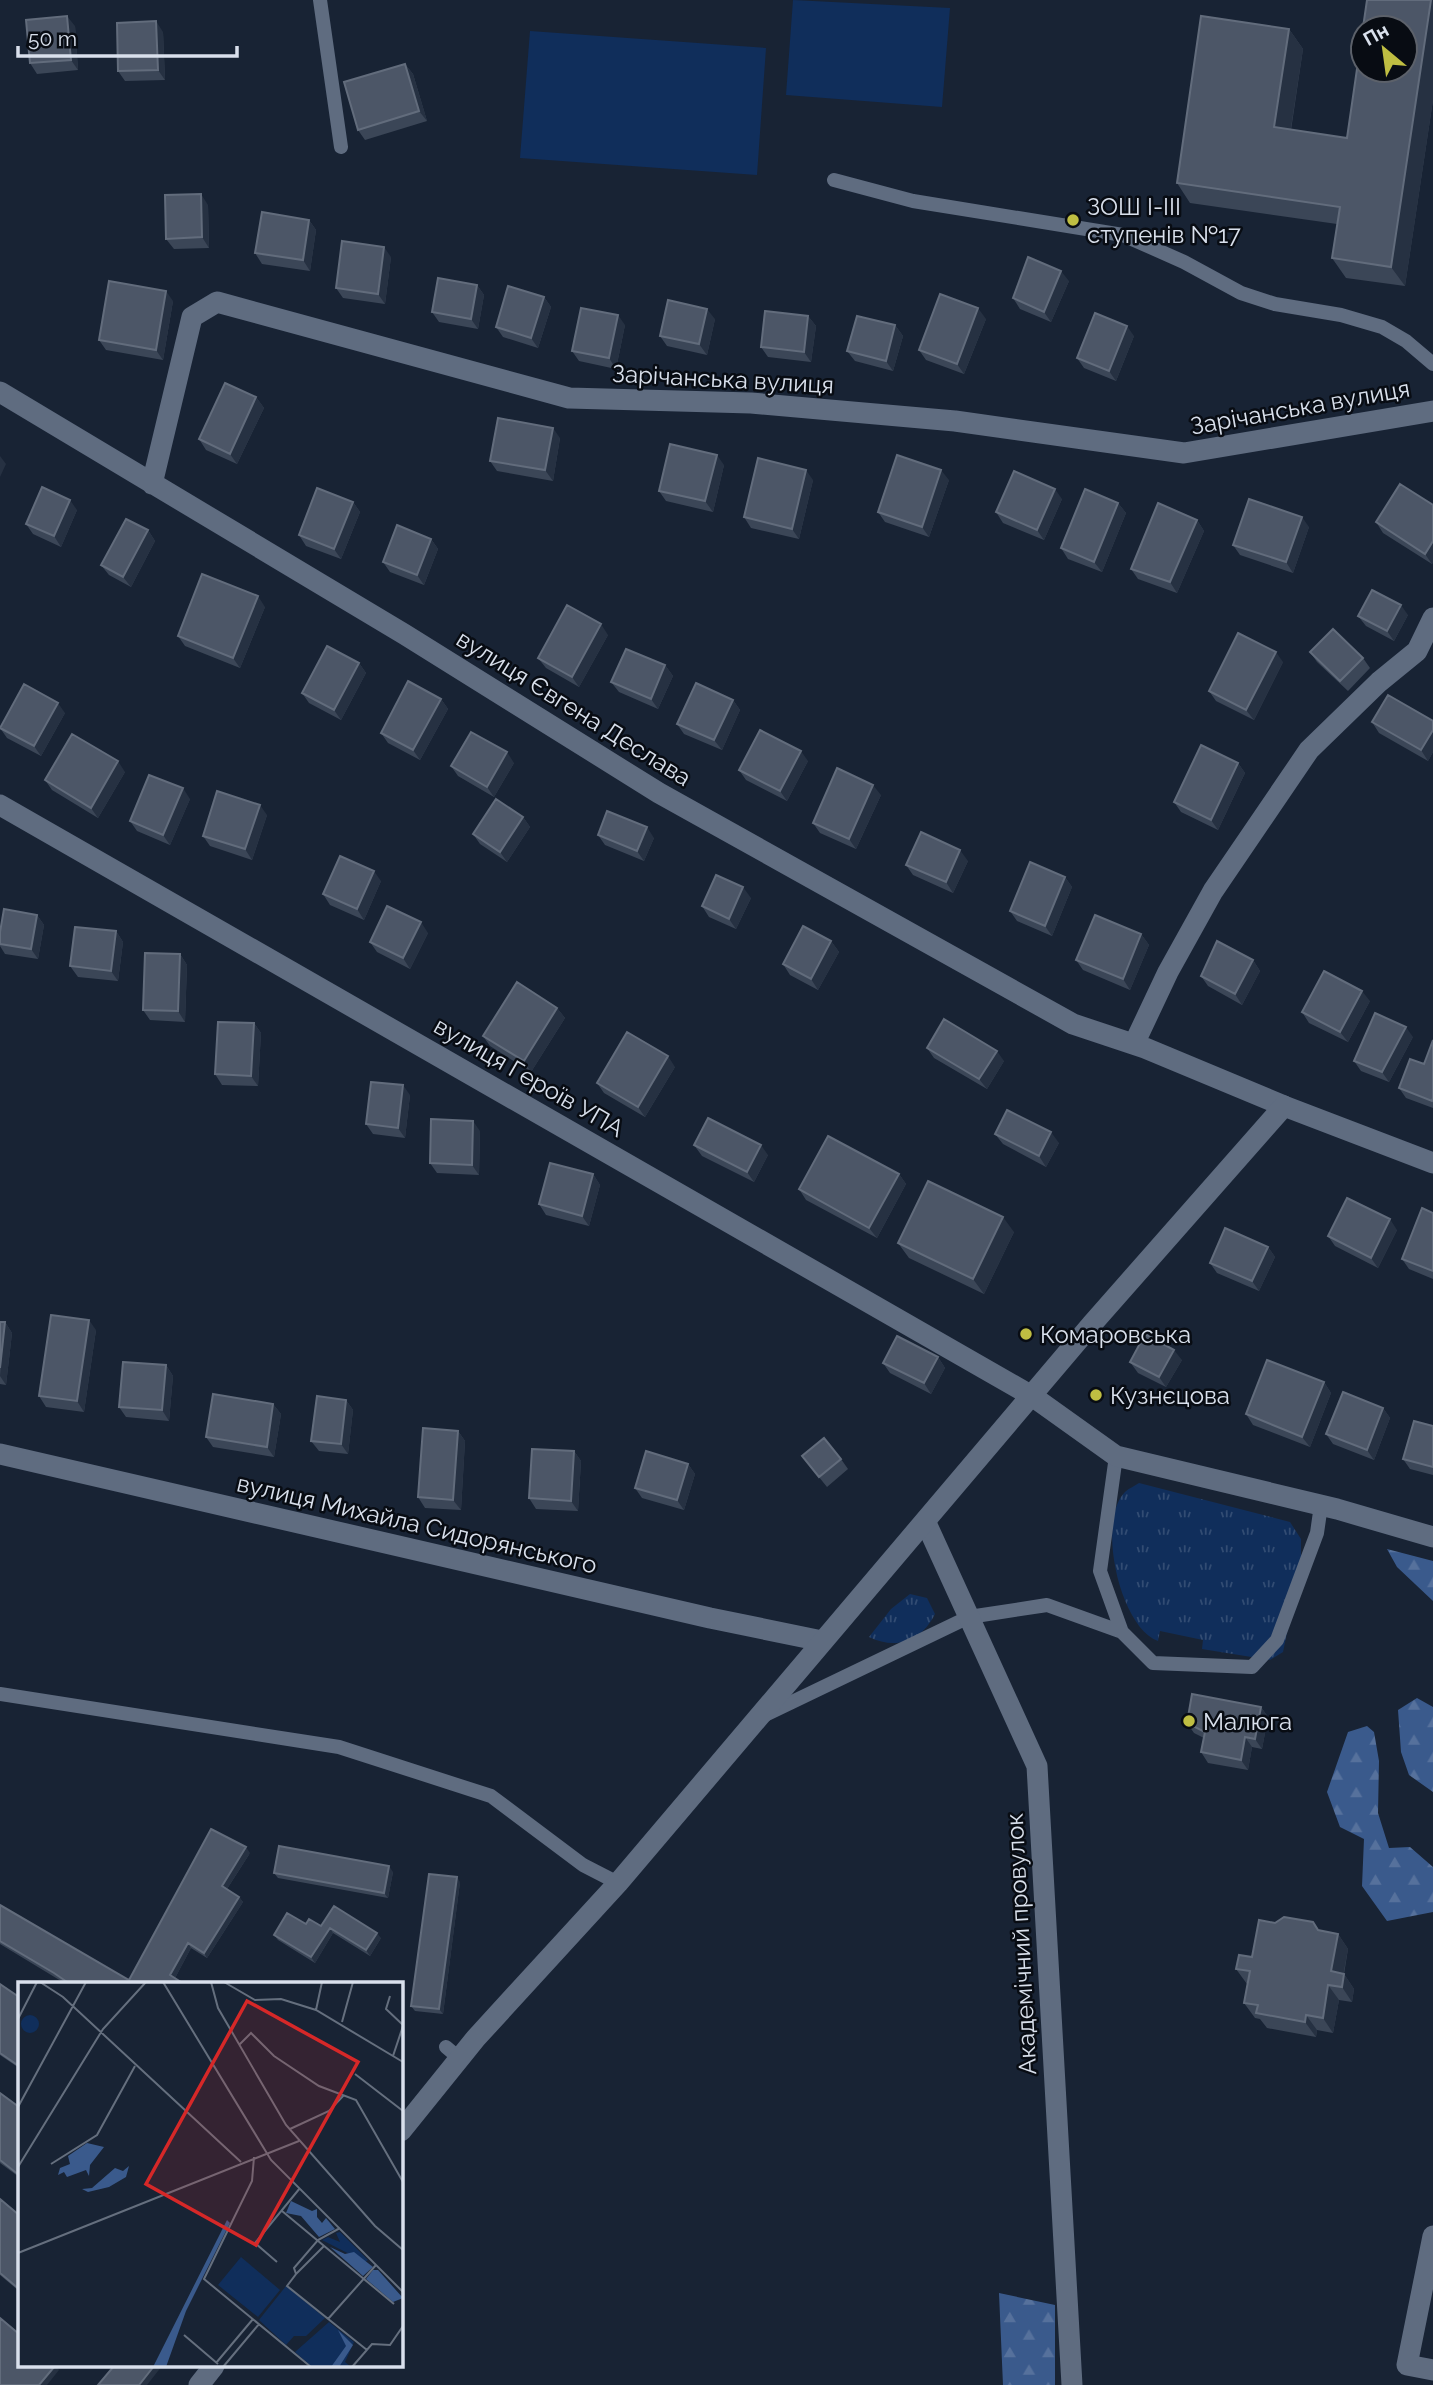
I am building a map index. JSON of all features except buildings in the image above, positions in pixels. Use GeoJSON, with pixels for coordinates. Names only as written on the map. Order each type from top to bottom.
{"type":"FeatureCollection","features":[{"type":"Feature","properties":{"kind":"street","name":"Зарічанська вулиця"},"geometry":{"type":"LineString","coordinates":[[152,484],[192,317],[217,302],[569,398],[751,403],[955,421],[1184,453],[1433,411]]}},
{"type":"Feature","properties":{"kind":"street","name":"вулиця Євгена Деслава"},"geometry":{"type":"LineString","coordinates":[[0,392],[404,634],[659,793],[1073,1024],[1133,1044],[1433,1163]]}},
{"type":"Feature","properties":{"kind":"street"},"geometry":{"type":"LineString","coordinates":[[1133,1044],[1168,972],[1213,891],[1309,750],[1379,682],[1417,651],[1433,618]]}},
{"type":"Feature","properties":{"kind":"street","name":"вулиця Героїв УПА"},"geometry":{"type":"LineString","coordinates":[[0,805],[1032,1395]]}},
{"type":"Feature","properties":{"kind":"street"},"geometry":{"type":"LineString","coordinates":[[402,2129],[452,2053],[618,1883],[822,1641],[926,1524],[1032,1395],[1284,1106]]}},
{"type":"Feature","properties":{"kind":"street"},"geometry":{"type":"LineString","coordinates":[[1032,1395],[1116,1456],[1321,1505],[1433,1537]]}},
{"type":"Feature","properties":{"kind":"street","name":"вулиця Михайла Сидорянського"},"geometry":{"type":"LineString","coordinates":[[0,1454],[698,1616],[822,1641]]}},
{"type":"Feature","properties":{"kind":"street","name":"Академічний провулок"},"geometry":{"type":"LineString","coordinates":[[926,1524],[1037,1766],[1072,2385]]}},
{"type":"Feature","properties":{"kind":"street"},"geometry":{"type":"LineString","coordinates":[[1433,2236],[1407,2365],[1433,2370]]}},
{"type":"Feature","properties":{"kind":"street"},"geometry":{"type":"LineString","coordinates":[[199,2385],[212,2368]]}},
{"type":"Feature","properties":{"kind":"lane"},"geometry":{"type":"LineString","coordinates":[[320,0],[341,147]]}},
{"type":"Feature","properties":{"kind":"lane"},"geometry":{"type":"LineString","coordinates":[[834,180],[913,201],[1123,235],[1184,262],[1241,293],[1275,304],[1341,315],[1381,327],[1405,341],[1433,364]]}},
{"type":"Feature","properties":{"kind":"lane"},"geometry":{"type":"LineString","coordinates":[[1116,1456],[1100,1571],[1122,1632],[1153,1663],[1252,1667],[1277,1640],[1317,1533],[1321,1505]]}},
{"type":"Feature","properties":{"kind":"lane"},"geometry":{"type":"LineString","coordinates":[[756,1720],[969,1617],[1046,1605],[1122,1632]]}},
{"type":"Feature","properties":{"kind":"lane"},"geometry":{"type":"LineString","coordinates":[[0,1694],[339,1747],[491,1797],[583,1865],[618,1883]]}},
{"type":"Feature","properties":{"kind":"green space"},"geometry":{"type":"Polygon","coordinates":[[[793,0],[950,8],[942,107],[786,95],[793,0]]]}},
{"type":"Feature","properties":{"kind":"green space"},"geometry":{"type":"Polygon","coordinates":[[[530,31],[766,48],[757,175],[520,158],[530,31]]]}},
{"type":"Feature","properties":{"kind":"green space"},"geometry":{"type":"Polygon","coordinates":[[[1139,1483],[1290,1522],[1301,1539],[1301,1565],[1283,1652],[1270,1660],[1202,1649],[1203,1640],[1160,1631],[1158,1641],[1144,1632],[1123,1596],[1113,1548],[1117,1506],[1125,1492],[1139,1483]]]}},
{"type":"Feature","properties":{"kind":"green space"},"geometry":{"type":"Polygon","coordinates":[[[1387,1549],[1433,1561],[1433,1601],[1397,1567],[1387,1549]]]}},
{"type":"Feature","properties":{"kind":"green space"},"geometry":{"type":"Polygon","coordinates":[[[910,1594],[927,1598],[935,1614],[923,1631],[898,1643],[869,1637],[891,1609],[910,1594]]]}},
{"type":"Feature","properties":{"kind":"green space"},"geometry":{"type":"Polygon","coordinates":[[[1417,1698],[1433,1707],[1433,1792],[1409,1775],[1401,1752],[1398,1710],[1417,1698]]]}},
{"type":"Feature","properties":{"kind":"green space"},"geometry":{"type":"Polygon","coordinates":[[[1367,1726],[1374,1732],[1379,1761],[1378,1813],[1389,1848],[1410,1847],[1433,1867],[1433,1912],[1387,1921],[1362,1886],[1364,1839],[1340,1827],[1327,1792],[1348,1732],[1367,1726]]]}},
{"type":"Feature","properties":{"kind":"green space"},"geometry":{"type":"Polygon","coordinates":[[[999,2293],[1055,2305],[1055,2385],[1003,2385],[999,2293]]]}},
{"type":"Feature","properties":{"kind":"place","name":"ЗОШ І-ІІІ ступенів №17"},"geometry":{"type":"Point","coordinates":[1073,220]}},
{"type":"Feature","properties":{"kind":"place","name":"Комаровська"},"geometry":{"type":"Point","coordinates":[1026,1334]}},
{"type":"Feature","properties":{"kind":"place","name":"Кузнєцова"},"geometry":{"type":"Point","coordinates":[1096,1395]}},
{"type":"Feature","properties":{"kind":"place","name":"Малюга"},"geometry":{"type":"Point","coordinates":[1189,1721]}}]}
